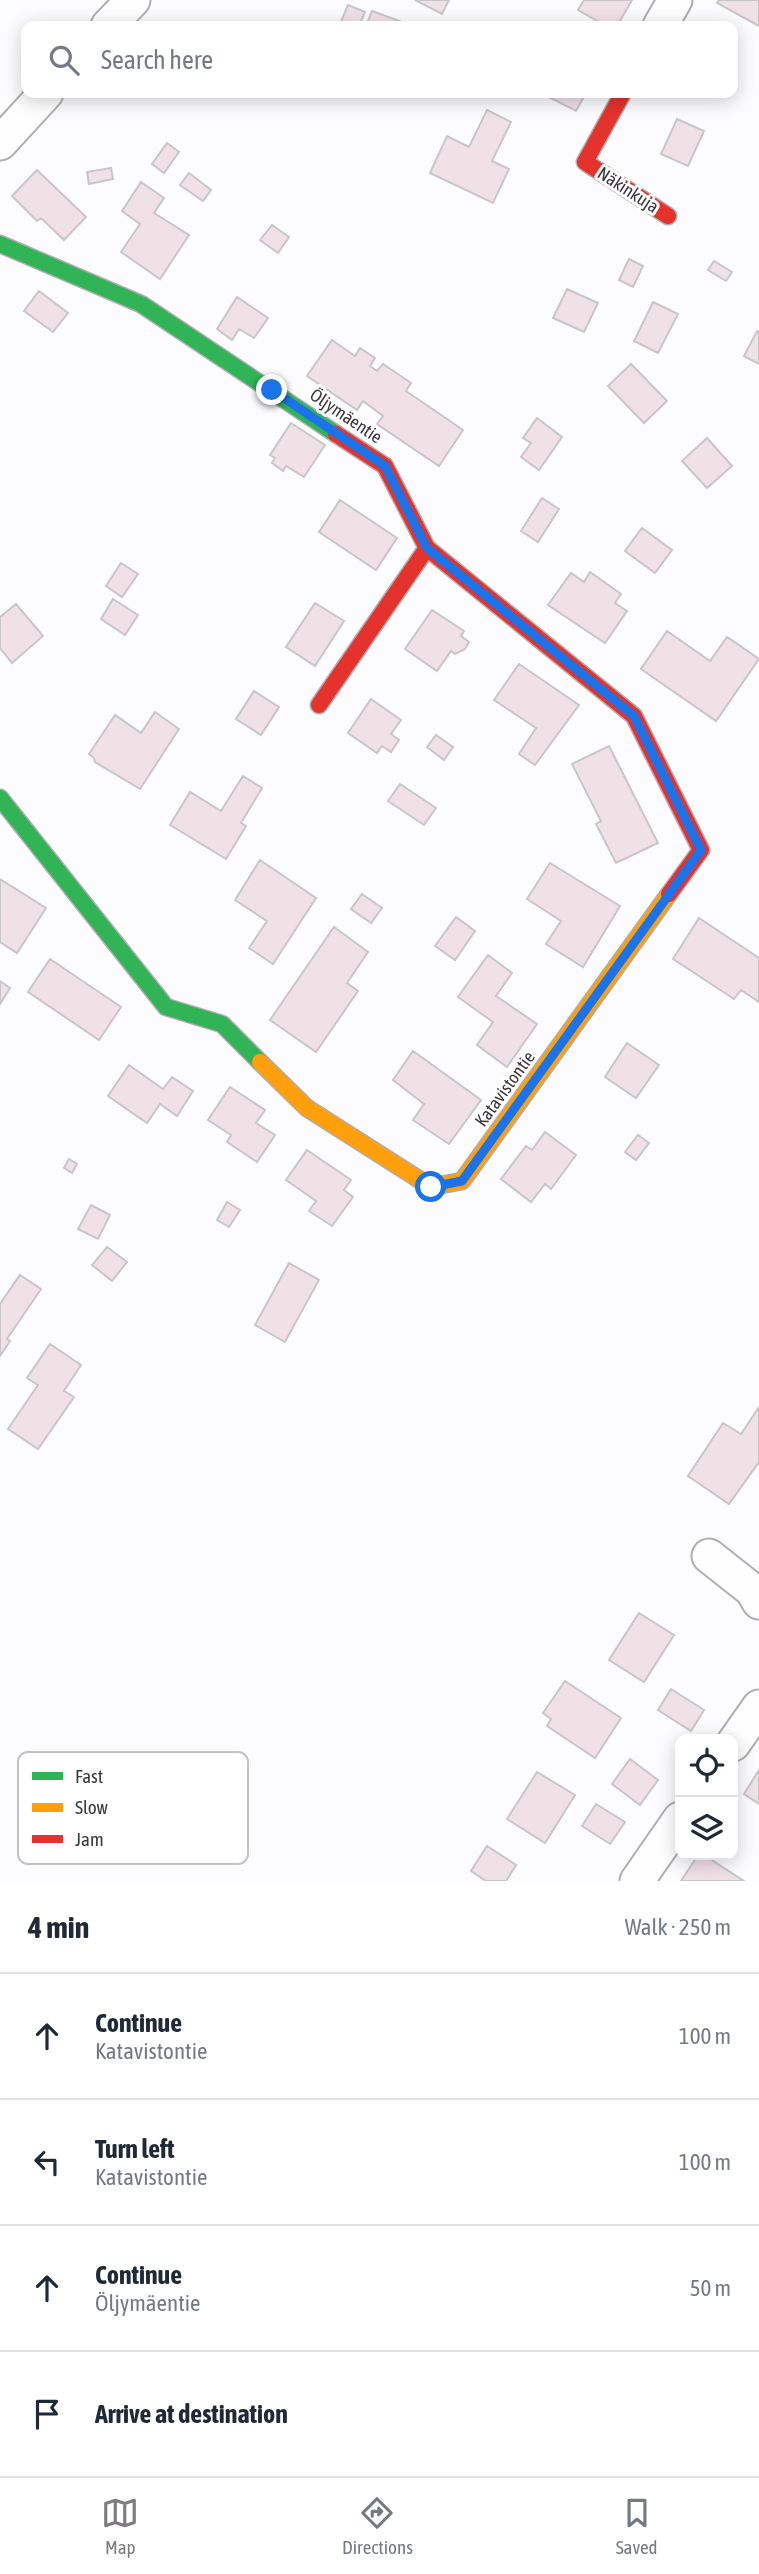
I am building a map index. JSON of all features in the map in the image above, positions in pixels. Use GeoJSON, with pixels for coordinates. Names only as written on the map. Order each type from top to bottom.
{"type":"FeatureCollection","features":[{"type":"Feature","properties":{"kind":"street"},"geometry":{"type":"LineString","coordinates":[[113,21],[133,0]]}},
{"type":"Feature","properties":{"kind":"street"},"geometry":{"type":"LineString","coordinates":[[663,21],[674,0]]}},
{"type":"Feature","properties":{"kind":"street"},"geometry":{"type":"LineString","coordinates":[[0,143],[42,98]]}},
{"type":"Feature","properties":{"kind":"street","name":"Näkinkuja"},"geometry":{"type":"LineString","coordinates":[[620,98],[585,162],[668,216]]}},
{"type":"Feature","properties":{"kind":"street","name":"Öljymäentie"},"geometry":{"type":"LineString","coordinates":[[0,244],[141,304],[385,466],[427,548]]}},
{"type":"Feature","properties":{"kind":"street"},"geometry":{"type":"LineString","coordinates":[[319,705],[427,548]]}},
{"type":"Feature","properties":{"kind":"street","name":"Katavistontie"},"geometry":{"type":"LineString","coordinates":[[0,798],[166,1007],[222,1024],[307,1108],[431,1187],[462,1181],[701,850],[634,716],[427,548]]}},
{"type":"Feature","properties":{"kind":"street"},"geometry":{"type":"LineString","coordinates":[[709,1556],[751,1590],[759,1602]]}},
{"type":"Feature","properties":{"kind":"street"},"geometry":{"type":"LineString","coordinates":[[738,1737],[759,1707]]}},
{"type":"Feature","properties":{"kind":"street"},"geometry":{"type":"LineString","coordinates":[[637,1881],[675,1826]]}},
{"type":"Feature","properties":{"kind":"building"},"geometry":{"type":"Polygon","coordinates":[[[415,0],[449,0],[442,14],[415,0]]]}},
{"type":"Feature","properties":{"kind":"building"},"geometry":{"type":"Polygon","coordinates":[[[584,0],[632,0],[620,21],[597,21],[578,10],[584,0]]]}},
{"type":"Feature","properties":{"kind":"building"},"geometry":{"type":"Polygon","coordinates":[[[719,0],[759,0],[759,26],[717,3],[719,0]]]}},
{"type":"Feature","properties":{"kind":"building"},"geometry":{"type":"Polygon","coordinates":[[[348,5],[365,12],[361,21],[341,21],[348,5]]]}},
{"type":"Feature","properties":{"kind":"building"},"geometry":{"type":"Polygon","coordinates":[[[372,11],[400,21],[368,21],[372,11]]]}},
{"type":"Feature","properties":{"kind":"building"},"geometry":{"type":"Polygon","coordinates":[[[551,98],[583,98],[576,111],[551,98]]]}},
{"type":"Feature","properties":{"kind":"building"},"geometry":{"type":"Polygon","coordinates":[[[487,110],[511,122],[492,161],[509,169],[493,203],[430,173],[447,136],[469,147],[487,110]]]}},
{"type":"Feature","properties":{"kind":"building"},"geometry":{"type":"Polygon","coordinates":[[[677,119],[704,131],[688,166],[661,154],[677,119]]]}},
{"type":"Feature","properties":{"kind":"building"},"geometry":{"type":"Polygon","coordinates":[[[167,143],[179,152],[164,173],[152,164],[167,143]]]}},
{"type":"Feature","properties":{"kind":"building"},"geometry":{"type":"Polygon","coordinates":[[[111,168],[113,179],[89,184],[87,172],[111,168]]]}},
{"type":"Feature","properties":{"kind":"building"},"geometry":{"type":"Polygon","coordinates":[[[37,170],[86,217],[64,240],[41,218],[37,221],[12,196],[37,170]]]}},
{"type":"Feature","properties":{"kind":"building"},"geometry":{"type":"Polygon","coordinates":[[[189,173],[211,190],[203,201],[180,185],[189,173]]]}},
{"type":"Feature","properties":{"kind":"building"},"geometry":{"type":"Polygon","coordinates":[[[141,182],[164,198],[154,213],[189,235],[160,279],[121,252],[140,224],[122,211],[141,182]]]}},
{"type":"Feature","properties":{"kind":"building"},"geometry":{"type":"Polygon","coordinates":[[[272,225],[289,237],[278,253],[260,240],[272,225]]]}},
{"type":"Feature","properties":{"kind":"building"},"geometry":{"type":"Polygon","coordinates":[[[629,259],[643,266],[633,287],[619,280],[629,259]]]}},
{"type":"Feature","properties":{"kind":"building"},"geometry":{"type":"Polygon","coordinates":[[[714,261],[732,272],[726,281],[708,270],[714,261]]]}},
{"type":"Feature","properties":{"kind":"building"},"geometry":{"type":"Polygon","coordinates":[[[567,289],[598,303],[584,332],[553,318],[567,289]]]}},
{"type":"Feature","properties":{"kind":"building"},"geometry":{"type":"Polygon","coordinates":[[[39,291],[68,313],[53,332],[24,311],[39,291]]]}},
{"type":"Feature","properties":{"kind":"building"},"geometry":{"type":"Polygon","coordinates":[[[237,297],[268,318],[254,338],[239,329],[232,340],[217,329],[237,297]]]}},
{"type":"Feature","properties":{"kind":"building"},"geometry":{"type":"Polygon","coordinates":[[[653,302],[678,314],[658,353],[634,341],[653,302]]]}},
{"type":"Feature","properties":{"kind":"building"},"geometry":{"type":"Polygon","coordinates":[[[757,331],[759,332],[759,364],[744,356],[757,331]]]}},
{"type":"Feature","properties":{"kind":"building"},"geometry":{"type":"Polygon","coordinates":[[[332,340],[355,356],[360,348],[375,358],[370,366],[377,371],[383,364],[411,383],[406,391],[463,430],[439,466],[377,424],[383,416],[363,401],[357,410],[307,376],[332,340]]]}},
{"type":"Feature","properties":{"kind":"building"},"geometry":{"type":"Polygon","coordinates":[[[631,364],[667,401],[644,423],[608,386],[631,364]]]}},
{"type":"Feature","properties":{"kind":"building"},"geometry":{"type":"Polygon","coordinates":[[[537,418],[562,437],[539,470],[521,457],[531,443],[523,438],[537,418]]]}},
{"type":"Feature","properties":{"kind":"building"},"geometry":{"type":"Polygon","coordinates":[[[291,423],[325,445],[304,477],[286,466],[283,471],[272,463],[275,458],[270,455],[291,423]]]}},
{"type":"Feature","properties":{"kind":"building"},"geometry":{"type":"Polygon","coordinates":[[[707,438],[732,466],[707,488],[682,461],[707,438]]]}},
{"type":"Feature","properties":{"kind":"building"},"geometry":{"type":"Polygon","coordinates":[[[542,498],[559,509],[538,542],[521,531],[542,498]]]}},
{"type":"Feature","properties":{"kind":"building"},"geometry":{"type":"Polygon","coordinates":[[[340,500],[397,538],[376,570],[319,532],[340,500]]]}},
{"type":"Feature","properties":{"kind":"building"},"geometry":{"type":"Polygon","coordinates":[[[642,528],[672,550],[655,573],[625,551],[642,528]]]}},
{"type":"Feature","properties":{"kind":"building"},"geometry":{"type":"Polygon","coordinates":[[[121,563],[138,574],[122,597],[106,586],[121,563]]]}},
{"type":"Feature","properties":{"kind":"building"},"geometry":{"type":"Polygon","coordinates":[[[590,572],[621,594],[615,603],[627,611],[605,643],[548,605],[571,573],[584,582],[590,572]]]}},
{"type":"Feature","properties":{"kind":"building"},"geometry":{"type":"Polygon","coordinates":[[[113,599],[138,615],[125,635],[101,619],[113,599]]]}},
{"type":"Feature","properties":{"kind":"building"},"geometry":{"type":"Polygon","coordinates":[[[315,603],[344,621],[315,666],[286,647],[315,603]]]}},
{"type":"Feature","properties":{"kind":"building"},"geometry":{"type":"Polygon","coordinates":[[[16,604],[43,636],[12,663],[0,648],[0,617],[16,604]]]}},
{"type":"Feature","properties":{"kind":"building"},"geometry":{"type":"Polygon","coordinates":[[[432,610],[464,631],[461,636],[469,642],[465,649],[455,654],[451,651],[437,671],[405,649],[432,610]]]}},
{"type":"Feature","properties":{"kind":"building"},"geometry":{"type":"Polygon","coordinates":[[[667,631],[710,661],[727,637],[759,659],[716,721],[641,669],[667,631]]]}},
{"type":"Feature","properties":{"kind":"building"},"geometry":{"type":"Polygon","coordinates":[[[519,664],[579,705],[535,765],[519,754],[536,728],[494,700],[519,664]]]}},
{"type":"Feature","properties":{"kind":"building"},"geometry":{"type":"Polygon","coordinates":[[[254,691],[279,707],[261,735],[236,719],[254,691]]]}},
{"type":"Feature","properties":{"kind":"building"},"geometry":{"type":"Polygon","coordinates":[[[371,699],[401,720],[391,734],[399,740],[391,752],[382,746],[377,753],[348,733],[371,699]]]}},
{"type":"Feature","properties":{"kind":"building"},"geometry":{"type":"Polygon","coordinates":[[[155,712],[179,729],[140,789],[95,762],[89,754],[115,715],[141,733],[155,712]]]}},
{"type":"Feature","properties":{"kind":"building"},"geometry":{"type":"Polygon","coordinates":[[[436,735],[453,747],[444,760],[427,747],[436,735]]]}},
{"type":"Feature","properties":{"kind":"building"},"geometry":{"type":"Polygon","coordinates":[[[609,746],[658,843],[616,863],[596,824],[601,821],[572,764],[609,746]]]}},
{"type":"Feature","properties":{"kind":"building"},"geometry":{"type":"Polygon","coordinates":[[[243,776],[262,788],[241,823],[246,826],[226,859],[170,825],[190,792],[221,811],[243,776]]]}},
{"type":"Feature","properties":{"kind":"building"},"geometry":{"type":"Polygon","coordinates":[[[400,784],[436,808],[424,825],[388,801],[400,784]]]}},
{"type":"Feature","properties":{"kind":"building"},"geometry":{"type":"Polygon","coordinates":[[[260,860],[316,898],[273,964],[249,948],[267,921],[235,900],[260,860]]]}},
{"type":"Feature","properties":{"kind":"building"},"geometry":{"type":"Polygon","coordinates":[[[550,863],[620,906],[583,967],[546,944],[561,921],[527,899],[550,863]]]}},
{"type":"Feature","properties":{"kind":"building"},"geometry":{"type":"Polygon","coordinates":[[[0,879],[46,908],[17,953],[0,942],[0,879]]]}},
{"type":"Feature","properties":{"kind":"building"},"geometry":{"type":"Polygon","coordinates":[[[362,894],[382,908],[371,923],[351,909],[362,894]]]}},
{"type":"Feature","properties":{"kind":"building"},"geometry":{"type":"Polygon","coordinates":[[[456,917],[475,931],[455,960],[435,946],[456,917]]]}},
{"type":"Feature","properties":{"kind":"building"},"geometry":{"type":"Polygon","coordinates":[[[699,918],[759,958],[759,1002],[741,990],[734,999],[673,959],[699,918]]]}},
{"type":"Feature","properties":{"kind":"building"},"geometry":{"type":"Polygon","coordinates":[[[334,927],[368,952],[347,983],[358,991],[316,1052],[270,1020],[334,927]]]}},
{"type":"Feature","properties":{"kind":"building"},"geometry":{"type":"Polygon","coordinates":[[[488,955],[512,973],[496,996],[537,1024],[507,1067],[477,1045],[493,1022],[458,997],[488,955]]]}},
{"type":"Feature","properties":{"kind":"building"},"geometry":{"type":"Polygon","coordinates":[[[50,959],[121,1007],[99,1040],[28,992],[50,959]]]}},
{"type":"Feature","properties":{"kind":"building"},"geometry":{"type":"Polygon","coordinates":[[[0,981],[10,988],[0,1004],[0,981]]]}},
{"type":"Feature","properties":{"kind":"building"},"geometry":{"type":"Polygon","coordinates":[[[627,1043],[659,1065],[636,1098],[605,1077],[627,1043]]]}},
{"type":"Feature","properties":{"kind":"building"},"geometry":{"type":"Polygon","coordinates":[[[413,1051],[481,1100],[449,1144],[413,1120],[424,1104],[393,1080],[413,1051]]]}},
{"type":"Feature","properties":{"kind":"building"},"geometry":{"type":"Polygon","coordinates":[[[129,1065],[163,1089],[172,1077],[193,1091],[177,1116],[160,1104],[147,1123],[108,1096],[129,1065]]]}},
{"type":"Feature","properties":{"kind":"building"},"geometry":{"type":"Polygon","coordinates":[[[230,1087],[265,1110],[256,1123],[275,1135],[257,1162],[227,1142],[231,1135],[208,1120],[230,1087]]]}},
{"type":"Feature","properties":{"kind":"building"},"geometry":{"type":"Polygon","coordinates":[[[545,1132],[576,1155],[551,1189],[545,1184],[531,1202],[501,1179],[526,1146],[532,1150],[545,1132]]]}},
{"type":"Feature","properties":{"kind":"building"},"geometry":{"type":"Polygon","coordinates":[[[638,1135],[649,1143],[636,1160],[625,1152],[638,1135]]]}},
{"type":"Feature","properties":{"kind":"building"},"geometry":{"type":"Polygon","coordinates":[[[307,1150],[351,1180],[344,1190],[353,1197],[332,1226],[309,1211],[316,1201],[286,1180],[307,1150]]]}},
{"type":"Feature","properties":{"kind":"building"},"geometry":{"type":"Polygon","coordinates":[[[69,1159],[77,1164],[72,1173],[64,1168],[69,1159]]]}},
{"type":"Feature","properties":{"kind":"building"},"geometry":{"type":"Polygon","coordinates":[[[227,1202],[240,1210],[229,1227],[217,1220],[227,1202]]]}},
{"type":"Feature","properties":{"kind":"building"},"geometry":{"type":"Polygon","coordinates":[[[91,1205],[110,1215],[98,1239],[78,1229],[91,1205]]]}},
{"type":"Feature","properties":{"kind":"building"},"geometry":{"type":"Polygon","coordinates":[[[107,1247],[127,1262],[112,1281],[92,1265],[107,1247]]]}},
{"type":"Feature","properties":{"kind":"building"},"geometry":{"type":"Polygon","coordinates":[[[289,1263],[319,1280],[285,1342],[255,1325],[289,1263]]]}},
{"type":"Feature","properties":{"kind":"building"},"geometry":{"type":"Polygon","coordinates":[[[20,1275],[41,1289],[7,1339],[10,1341],[0,1356],[0,1304],[20,1275]]]}},
{"type":"Feature","properties":{"kind":"building"},"geometry":{"type":"Polygon","coordinates":[[[50,1344],[81,1365],[64,1391],[74,1397],[38,1449],[8,1429],[38,1385],[27,1378],[50,1344]]]}},
{"type":"Feature","properties":{"kind":"building"},"geometry":{"type":"Polygon","coordinates":[[[759,1407],[759,1462],[729,1504],[688,1476],[723,1423],[741,1434],[759,1407]]]}},
{"type":"Feature","properties":{"kind":"building"},"geometry":{"type":"Polygon","coordinates":[[[639,1613],[674,1635],[644,1682],[609,1660],[639,1613]]]}},
{"type":"Feature","properties":{"kind":"building"},"geometry":{"type":"Polygon","coordinates":[[[565,1681],[621,1718],[595,1758],[547,1726],[551,1719],[543,1713],[565,1681]]]}},
{"type":"Feature","properties":{"kind":"building"},"geometry":{"type":"Polygon","coordinates":[[[671,1689],[704,1710],[691,1731],[658,1710],[671,1689]]]}},
{"type":"Feature","properties":{"kind":"building"},"geometry":{"type":"Polygon","coordinates":[[[630,1759],[658,1780],[640,1805],[612,1784],[630,1759]]]}},
{"type":"Feature","properties":{"kind":"building"},"geometry":{"type":"Polygon","coordinates":[[[759,1770],[759,1804],[744,1794],[759,1770]]]}},
{"type":"Feature","properties":{"kind":"building"},"geometry":{"type":"Polygon","coordinates":[[[537,1772],[575,1795],[545,1843],[507,1819],[537,1772]]]}},
{"type":"Feature","properties":{"kind":"building"},"geometry":{"type":"Polygon","coordinates":[[[596,1804],[625,1822],[610,1844],[582,1826],[596,1804]]]}},
{"type":"Feature","properties":{"kind":"building"},"geometry":{"type":"Polygon","coordinates":[[[487,1846],[516,1865],[506,1881],[486,1881],[471,1871],[487,1846]]]}},
{"type":"Feature","properties":{"kind":"building"},"geometry":{"type":"Polygon","coordinates":[[[695,1860],[712,1860],[744,1881],[681,1881],[695,1860]]]}},
{"type":"Feature","properties":{"kind":"traffic: fast"},"geometry":{"type":"LineString","coordinates":[[0,244],[141,304],[336,434]]}},
{"type":"Feature","properties":{"kind":"traffic: fast"},"geometry":{"type":"LineString","coordinates":[[0,798],[166,1007],[222,1024],[260,1062]]}},
{"type":"Feature","properties":{"kind":"traffic: slow"},"geometry":{"type":"LineString","coordinates":[[260,1062],[307,1108],[431,1187],[462,1181],[669,894]]}},
{"type":"Feature","properties":{"kind":"traffic: jam"},"geometry":{"type":"LineString","coordinates":[[620,98],[585,162],[668,216]]}},
{"type":"Feature","properties":{"kind":"traffic: jam"},"geometry":{"type":"LineString","coordinates":[[319,705],[427,548],[385,466],[336,434]]}},
{"type":"Feature","properties":{"kind":"traffic: jam"},"geometry":{"type":"LineString","coordinates":[[427,548],[634,716],[701,850],[669,894]]}},
{"type":"Feature","properties":{"kind":"route"},"geometry":{"type":"LineString","coordinates":[[272,390],[385,466],[427,548],[634,716],[701,850],[462,1181],[431,1187]]}}]}
